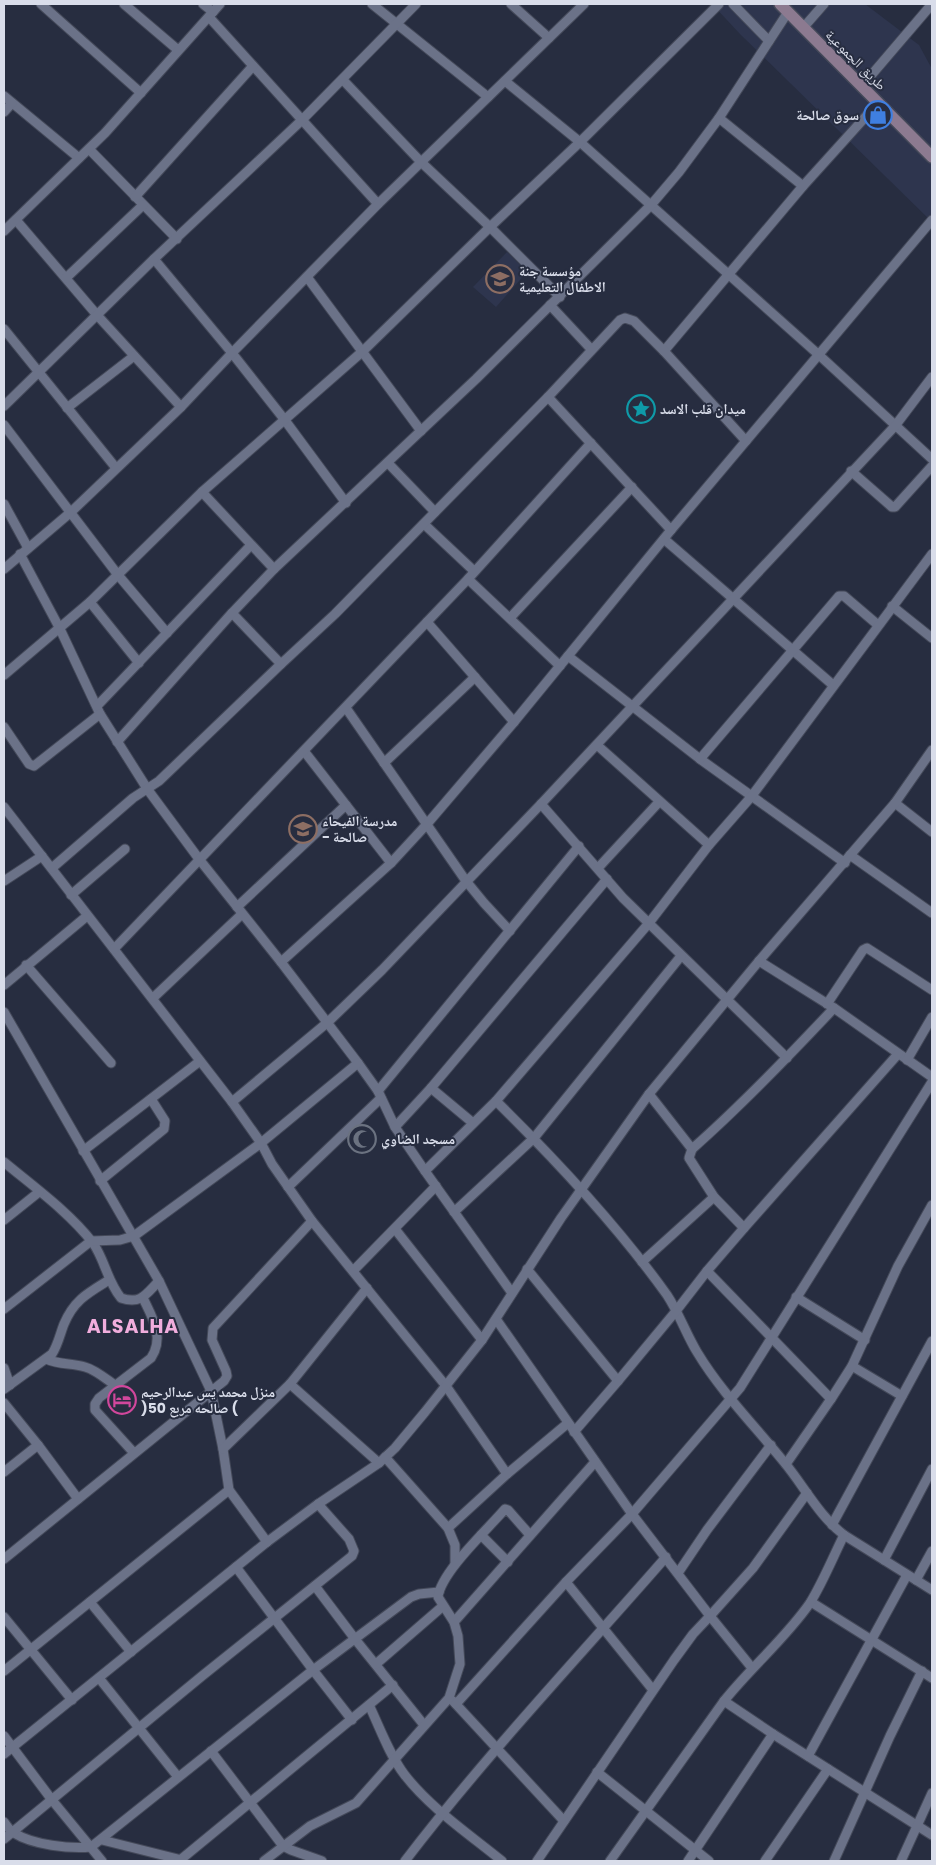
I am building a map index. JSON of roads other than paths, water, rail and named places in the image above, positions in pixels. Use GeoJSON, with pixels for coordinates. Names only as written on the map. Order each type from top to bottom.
{"type":"FeatureCollection","features":[{"type":"Feature","properties":{"kind":"main road","name":"طريق الجموعية"},"geometry":{"type":"LineString","coordinates":[[784,8],[932,157]]}},
{"type":"Feature","properties":{"kind":"street"},"geometry":{"type":"LineString","coordinates":[[41,4],[141,93]]}},
{"type":"Feature","properties":{"kind":"street"},"geometry":{"type":"LineString","coordinates":[[124,4],[178,50]]}},
{"type":"Feature","properties":{"kind":"street"},"geometry":{"type":"LineString","coordinates":[[203,4],[252,66],[378,204]]}},
{"type":"Feature","properties":{"kind":"street"},"geometry":{"type":"LineString","coordinates":[[4,231],[89,149],[220,4]]}},
{"type":"Feature","properties":{"kind":"street"},"geometry":{"type":"LineString","coordinates":[[372,4],[488,97]]}},
{"type":"Feature","properties":{"kind":"street"},"geometry":{"type":"LineString","coordinates":[[4,406],[343,80],[416,4]]}},
{"type":"Feature","properties":{"kind":"street"},"geometry":{"type":"LineString","coordinates":[[512,4],[549,38]]}},
{"type":"Feature","properties":{"kind":"street"},"geometry":{"type":"LineString","coordinates":[[4,569],[71,512],[181,407],[378,204],[584,4]]}},
{"type":"Feature","properties":{"kind":"street"},"geometry":{"type":"LineString","coordinates":[[4,676],[90,602],[202,492],[363,351],[720,4]]}},
{"type":"Feature","properties":{"kind":"street"},"geometry":{"type":"LineString","coordinates":[[733,4],[768,42]]}},
{"type":"Feature","properties":{"kind":"street"},"geometry":{"type":"LineString","coordinates":[[803,28],[824,4]]}},
{"type":"Feature","properties":{"kind":"street"},"geometry":{"type":"LineString","coordinates":[[862,86],[932,4]]}},
{"type":"Feature","properties":{"kind":"street"},"geometry":{"type":"LineString","coordinates":[[117,742],[232,613],[274,569],[346,503],[560,297],[650,205],[679,172],[719,118],[768,42],[784,8]]}},
{"type":"Feature","properties":{"kind":"street"},"geometry":{"type":"LineString","coordinates":[[135,197],[252,66]]}},
{"type":"Feature","properties":{"kind":"street"},"geometry":{"type":"LineString","coordinates":[[343,80],[421,162],[560,297]]}},
{"type":"Feature","properties":{"kind":"street"},"geometry":{"type":"LineString","coordinates":[[505,80],[580,142],[819,354],[932,459]]}},
{"type":"Feature","properties":{"kind":"street"},"geometry":{"type":"LineString","coordinates":[[4,96],[79,158]]}},
{"type":"Feature","properties":{"kind":"street"},"geometry":{"type":"LineString","coordinates":[[4,112],[12,103]]}},
{"type":"Feature","properties":{"kind":"street"},"geometry":{"type":"LineString","coordinates":[[664,351],[803,186],[878,103]]}},
{"type":"Feature","properties":{"kind":"street"},"geometry":{"type":"LineString","coordinates":[[719,118],[803,186]]}},
{"type":"Feature","properties":{"kind":"street"},"geometry":{"type":"LineString","coordinates":[[89,149],[177,239]]}},
{"type":"Feature","properties":{"kind":"street"},"geometry":{"type":"LineString","coordinates":[[66,278],[143,205]]}},
{"type":"Feature","properties":{"kind":"street"},"geometry":{"type":"LineString","coordinates":[[16,220],[97,315],[181,407]]}},
{"type":"Feature","properties":{"kind":"street"},"geometry":{"type":"LineString","coordinates":[[281,962],[391,863],[427,824],[932,220]]}},
{"type":"Feature","properties":{"kind":"street"},"geometry":{"type":"LineString","coordinates":[[154,260],[232,353],[346,503]]}},
{"type":"Feature","properties":{"kind":"street"},"geometry":{"type":"LineString","coordinates":[[307,277],[421,431]]}},
{"type":"Feature","properties":{"kind":"street"},"geometry":{"type":"LineString","coordinates":[[550,305],[591,349]]}},
{"type":"Feature","properties":{"kind":"street"},"geometry":{"type":"LineString","coordinates":[[52,868],[133,798],[159,782],[353,597],[548,397],[620,320],[625,318],[634,321],[746,441]]}},
{"type":"Feature","properties":{"kind":"street"},"geometry":{"type":"LineString","coordinates":[[4,329],[116,468]]}},
{"type":"Feature","properties":{"kind":"street"},"geometry":{"type":"LineString","coordinates":[[67,408],[134,356]]}},
{"type":"Feature","properties":{"kind":"street"},"geometry":{"type":"LineString","coordinates":[[232,1102],[328,1022],[382,970],[597,745],[632,705],[895,426],[932,377]]}},
{"type":"Feature","properties":{"kind":"street"},"geometry":{"type":"LineString","coordinates":[[548,397],[671,530]]}},
{"type":"Feature","properties":{"kind":"street"},"geometry":{"type":"LineString","coordinates":[[4,425],[7,438],[71,512],[118,575],[167,632]]}},
{"type":"Feature","properties":{"kind":"street"},"geometry":{"type":"LineString","coordinates":[[114,949],[346,708],[591,443]]}},
{"type":"Feature","properties":{"kind":"street"},"geometry":{"type":"LineString","coordinates":[[388,463],[435,512]]}},
{"type":"Feature","properties":{"kind":"street"},"geometry":{"type":"LineString","coordinates":[[851,472],[892,507],[895,507],[932,466]]}},
{"type":"Feature","properties":{"kind":"street"},"geometry":{"type":"LineString","coordinates":[[510,618],[632,487]]}},
{"type":"Feature","properties":{"kind":"street"},"geometry":{"type":"LineString","coordinates":[[202,492],[274,569]]}},
{"type":"Feature","properties":{"kind":"street"},"geometry":{"type":"LineString","coordinates":[[4,504],[28,548]]}},
{"type":"Feature","properties":{"kind":"street"},"geometry":{"type":"LineString","coordinates":[[424,524],[510,618],[560,666]]}},
{"type":"Feature","properties":{"kind":"street"},"geometry":{"type":"LineString","coordinates":[[664,539],[833,685]]}},
{"type":"Feature","properties":{"kind":"street"},"geometry":{"type":"LineString","coordinates":[[4,727],[29,764],[34,766],[98,710],[167,632],[251,545]]}},
{"type":"Feature","properties":{"kind":"street"},"geometry":{"type":"LineString","coordinates":[[20,554],[60,629],[98,710],[148,790],[199,859],[328,1022],[358,1063],[380,1094],[395,1127],[512,1293]]}},
{"type":"Feature","properties":{"kind":"street"},"geometry":{"type":"LineString","coordinates":[[425,1171],[496,1101],[649,924],[709,846],[751,797],[932,554]]}},
{"type":"Feature","properties":{"kind":"street"},"geometry":{"type":"LineString","coordinates":[[700,759],[842,596],[878,625]]}},
{"type":"Feature","properties":{"kind":"street"},"geometry":{"type":"LineString","coordinates":[[90,602],[139,663]]}},
{"type":"Feature","properties":{"kind":"street"},"geometry":{"type":"LineString","coordinates":[[892,606],[932,638]]}},
{"type":"Feature","properties":{"kind":"street"},"geometry":{"type":"LineString","coordinates":[[232,613],[281,664]]}},
{"type":"Feature","properties":{"kind":"street"},"geometry":{"type":"LineString","coordinates":[[427,622],[514,722]]}},
{"type":"Feature","properties":{"kind":"street"},"geometry":{"type":"LineString","coordinates":[[568,656],[751,797],[932,913]]}},
{"type":"Feature","properties":{"kind":"street"},"geometry":{"type":"LineString","coordinates":[[384,763],[475,677]]}},
{"type":"Feature","properties":{"kind":"street"},"geometry":{"type":"LineString","coordinates":[[346,708],[466,881],[510,931]]}},
{"type":"Feature","properties":{"kind":"street"},"geometry":{"type":"LineString","coordinates":[[597,745],[709,846]]}},
{"type":"Feature","properties":{"kind":"street"},"geometry":{"type":"LineString","coordinates":[[304,751],[391,863]]}},
{"type":"Feature","properties":{"kind":"street"},"geometry":{"type":"LineString","coordinates":[[4,1754],[268,1542],[318,1504],[382,1460],[406,1435],[482,1340],[581,1190],[649,1094],[726,1000],[895,803],[932,751]]}},
{"type":"Feature","properties":{"kind":"street"},"geometry":{"type":"LineString","coordinates":[[598,868],[659,802]]}},
{"type":"Feature","properties":{"kind":"street"},"geometry":{"type":"LineString","coordinates":[[895,803],[932,832]]}},
{"type":"Feature","properties":{"kind":"street"},"geometry":{"type":"LineString","coordinates":[[541,804],[649,924],[786,1058]]}},
{"type":"Feature","properties":{"kind":"street"},"geometry":{"type":"LineString","coordinates":[[153,998],[346,805]]}},
{"type":"Feature","properties":{"kind":"street"},"geometry":{"type":"LineString","coordinates":[[4,807],[232,1102],[312,1221],[446,1386],[507,1474]]}},
{"type":"Feature","properties":{"kind":"street"},"geometry":{"type":"LineString","coordinates":[[288,1187],[380,1094],[579,846]]}},
{"type":"Feature","properties":{"kind":"street"},"geometry":{"type":"LineString","coordinates":[[71,895],[126,849]]}},
{"type":"Feature","properties":{"kind":"street"},"geometry":{"type":"LineString","coordinates":[[4,881],[42,856]]}},
{"type":"Feature","properties":{"kind":"street"},"geometry":{"type":"LineString","coordinates":[[395,1127],[607,879]]}},
{"type":"Feature","properties":{"kind":"street"},"geometry":{"type":"LineString","coordinates":[[4,985],[87,916]]}},
{"type":"Feature","properties":{"kind":"street"},"geometry":{"type":"LineString","coordinates":[[744,1228],[714,1197],[689,1158],[692,1149],[786,1058],[830,1006],[863,950],[867,948],[932,990]]}},
{"type":"Feature","properties":{"kind":"street"},"geometry":{"type":"LineString","coordinates":[[454,1212],[534,1138],[681,956]]}},
{"type":"Feature","properties":{"kind":"street"},"geometry":{"type":"LineString","coordinates":[[759,961],[830,1006],[932,1077]]}},
{"type":"Feature","properties":{"kind":"street"},"geometry":{"type":"LineString","coordinates":[[26,965],[111,1063]]}},
{"type":"Feature","properties":{"kind":"street"},"geometry":{"type":"LineString","coordinates":[[4,1012],[159,1281],[211,1391],[229,1490],[268,1542]]}},
{"type":"Feature","properties":{"kind":"street"},"geometry":{"type":"LineString","coordinates":[[907,1060],[932,1017]]}},
{"type":"Feature","properties":{"kind":"street"},"geometry":{"type":"LineString","coordinates":[[574,1432],[676,1311],[707,1271],[898,1054]]}},
{"type":"Feature","properties":{"kind":"street"},"geometry":{"type":"LineString","coordinates":[[83,1151],[200,1061]]}},
{"type":"Feature","properties":{"kind":"street"},"geometry":{"type":"LineString","coordinates":[[5,1305],[91,1241],[120,1240],[134,1236],[261,1143],[358,1063]]}},
{"type":"Feature","properties":{"kind":"street"},"geometry":{"type":"LineString","coordinates":[[264,1861],[310,1826],[356,1803],[424,1724],[452,1701],[632,1514],[750,1373],[932,1082]]}},
{"type":"Feature","properties":{"kind":"street"},"geometry":{"type":"LineString","coordinates":[[430,1088],[472,1123]]}},
{"type":"Feature","properties":{"kind":"street"},"geometry":{"type":"LineString","coordinates":[[649,1094],[692,1149]]}},
{"type":"Feature","properties":{"kind":"street"},"geometry":{"type":"LineString","coordinates":[[100,1181],[164,1129],[165,1121],[151,1099]]}},
{"type":"Feature","properties":{"kind":"street"},"geometry":{"type":"LineString","coordinates":[[496,1101],[534,1138],[642,1262],[676,1311],[697,1353],[832,1525],[844,1535],[932,1590]]}},
{"type":"Feature","properties":{"kind":"street"},"geometry":{"type":"LineString","coordinates":[[4,1162],[72,1220],[91,1241],[102,1259],[109,1280],[121,1298],[137,1301],[143,1298],[159,1281]]}},
{"type":"Feature","properties":{"kind":"street"},"geometry":{"type":"LineString","coordinates":[[353,1271],[436,1186]]}},
{"type":"Feature","properties":{"kind":"street"},"geometry":{"type":"LineString","coordinates":[[4,1220],[39,1192]]}},
{"type":"Feature","properties":{"kind":"street"},"geometry":{"type":"LineString","coordinates":[[642,1262],[714,1197]]}},
{"type":"Feature","properties":{"kind":"street"},"geometry":{"type":"LineString","coordinates":[[786,1464],[852,1366],[898,1266],[932,1205]]}},
{"type":"Feature","properties":{"kind":"street"},"geometry":{"type":"LineString","coordinates":[[4,1559],[224,1381],[227,1376],[212,1340],[213,1328],[312,1221]]}},
{"type":"Feature","properties":{"kind":"street"},"geometry":{"type":"LineString","coordinates":[[395,1229],[482,1340]]}},
{"type":"Feature","properties":{"kind":"street"},"geometry":{"type":"LineString","coordinates":[[527,1270],[618,1381]]}},
{"type":"Feature","properties":{"kind":"street"},"geometry":{"type":"LineString","coordinates":[[707,1271],[831,1398]]}},
{"type":"Feature","properties":{"kind":"street"},"geometry":{"type":"LineString","coordinates":[[4,1368],[7,1387],[46,1359],[55,1348],[64,1322],[73,1306],[84,1295],[109,1280]]}},
{"type":"Feature","properties":{"kind":"street"},"geometry":{"type":"LineString","coordinates":[[223,1449],[290,1384],[367,1288]]}},
{"type":"Feature","properties":{"kind":"street"},"geometry":{"type":"LineString","coordinates":[[796,1297],[865,1340]]}},
{"type":"Feature","properties":{"kind":"street"},"geometry":{"type":"LineString","coordinates":[[134,1452],[95,1410],[95,1404],[99,1398],[151,1358],[155,1352],[158,1334],[156,1324],[143,1298]]}},
{"type":"Feature","properties":{"kind":"street"},"geometry":{"type":"LineString","coordinates":[[496,1319],[632,1514],[752,1668]]}},
{"type":"Feature","properties":{"kind":"street"},"geometry":{"type":"LineString","coordinates":[[832,1525],[932,1341]]}},
{"type":"Feature","properties":{"kind":"street"},"geometry":{"type":"LineString","coordinates":[[46,1359],[58,1364],[85,1367],[116,1386]]}},
{"type":"Feature","properties":{"kind":"street"},"geometry":{"type":"LineString","coordinates":[[852,1366],[902,1396]]}},
{"type":"Feature","properties":{"kind":"street"},"geometry":{"type":"LineString","coordinates":[[290,1384],[382,1460],[448,1528],[455,1546],[455,1564]]}},
{"type":"Feature","properties":{"kind":"street"},"geometry":{"type":"LineString","coordinates":[[4,1403],[38,1444],[78,1499]]}},
{"type":"Feature","properties":{"kind":"street"},"geometry":{"type":"LineString","coordinates":[[448,1528],[507,1474],[568,1423]]}},
{"type":"Feature","properties":{"kind":"street"},"geometry":{"type":"LineString","coordinates":[[4,1472],[38,1444]]}},
{"type":"Feature","properties":{"kind":"street"},"geometry":{"type":"LineString","coordinates":[[678,1573],[711,1524],[771,1445]]}},
{"type":"Feature","properties":{"kind":"street"},"geometry":{"type":"LineString","coordinates":[[454,1622],[595,1462]]}},
{"type":"Feature","properties":{"kind":"street"},"geometry":{"type":"LineString","coordinates":[[884,1560],[932,1469]]}},
{"type":"Feature","properties":{"kind":"street"},"geometry":{"type":"LineString","coordinates":[[4,1671],[229,1490]]}},
{"type":"Feature","properties":{"kind":"street"},"geometry":{"type":"LineString","coordinates":[[537,1861],[693,1634],[753,1568],[807,1493]]}},
{"type":"Feature","properties":{"kind":"street"},"geometry":{"type":"LineString","coordinates":[[4,1839],[138,1728],[352,1556],[354,1551],[349,1539],[318,1504]]}},
{"type":"Feature","properties":{"kind":"street"},"geometry":{"type":"LineString","coordinates":[[452,1701],[460,1664],[458,1636],[454,1622],[438,1597],[439,1592],[455,1564],[506,1509],[530,1535]]}},
{"type":"Feature","properties":{"kind":"street"},"geometry":{"type":"LineString","coordinates":[[610,1861],[724,1701],[752,1668],[778,1642],[810,1602],[844,1535]]}},
{"type":"Feature","properties":{"kind":"street"},"geometry":{"type":"LineString","coordinates":[[481,1536],[508,1562]]}},
{"type":"Feature","properties":{"kind":"street"},"geometry":{"type":"LineString","coordinates":[[916,1580],[932,1551]]}},
{"type":"Feature","properties":{"kind":"street"},"geometry":{"type":"LineString","coordinates":[[405,1861],[442,1812],[666,1557]]}},
{"type":"Feature","properties":{"kind":"street"},"geometry":{"type":"LineString","coordinates":[[236,1567],[352,1720]]}},
{"type":"Feature","properties":{"kind":"street"},"geometry":{"type":"LineString","coordinates":[[808,1756],[907,1575]]}},
{"type":"Feature","properties":{"kind":"street"},"geometry":{"type":"LineString","coordinates":[[566,1582],[653,1690]]}},
{"type":"Feature","properties":{"kind":"street"},"geometry":{"type":"LineString","coordinates":[[315,1586],[424,1724]]}},
{"type":"Feature","properties":{"kind":"street"},"geometry":{"type":"LineString","coordinates":[[4,1822],[12,1832],[23,1838],[60,1847],[91,1847],[313,1670],[411,1597],[439,1592]]}},
{"type":"Feature","properties":{"kind":"street"},"geometry":{"type":"LineString","coordinates":[[90,1602],[131,1652]]}},
{"type":"Feature","properties":{"kind":"street"},"geometry":{"type":"LineString","coordinates":[[810,1602],[932,1678]]}},
{"type":"Feature","properties":{"kind":"street"},"geometry":{"type":"LineString","coordinates":[[376,1664],[443,1606]]}},
{"type":"Feature","properties":{"kind":"street"},"geometry":{"type":"LineString","coordinates":[[4,1617],[72,1700]]}},
{"type":"Feature","properties":{"kind":"street"},"geometry":{"type":"LineString","coordinates":[[834,1861],[922,1672]]}},
{"type":"Feature","properties":{"kind":"street"},"geometry":{"type":"LineString","coordinates":[[99,1678],[178,1777]]}},
{"type":"Feature","properties":{"kind":"street"},"geometry":{"type":"LineString","coordinates":[[102,1840],[181,1860],[393,1685]]}},
{"type":"Feature","properties":{"kind":"street"},"geometry":{"type":"LineString","coordinates":[[452,1701],[564,1821]]}},
{"type":"Feature","properties":{"kind":"street"},"geometry":{"type":"LineString","coordinates":[[724,1701],[932,1835]]}},
{"type":"Feature","properties":{"kind":"street"},"geometry":{"type":"LineString","coordinates":[[370,1705],[395,1759],[410,1781],[442,1812],[502,1861]]}},
{"type":"Feature","properties":{"kind":"street"},"geometry":{"type":"LineString","coordinates":[[688,1861],[773,1734]]}},
{"type":"Feature","properties":{"kind":"street"},"geometry":{"type":"LineString","coordinates":[[4,1736],[52,1800],[102,1861]]}},
{"type":"Feature","properties":{"kind":"street"},"geometry":{"type":"LineString","coordinates":[[211,1751],[283,1846],[297,1853],[322,1861]]}},
{"type":"Feature","properties":{"kind":"street"},"geometry":{"type":"LineString","coordinates":[[765,1861],[828,1769]]}},
{"type":"Feature","properties":{"kind":"street"},"geometry":{"type":"LineString","coordinates":[[598,1772],[644,1811],[709,1861]]}},
{"type":"Feature","properties":{"kind":"street"},"geometry":{"type":"LineString","coordinates":[[901,1861],[932,1793]]}},
{"type":"Feature","properties":{"kind":"place","name":"سوق صالحة"},"geometry":{"type":"Point","coordinates":[878,115]}},
{"type":"Feature","properties":{"kind":"place","name":"مؤسسة جنة الاطفال التعليمية"},"geometry":{"type":"Point","coordinates":[500,279]}},
{"type":"Feature","properties":{"kind":"place","name":"ميدان قلب الاسد"},"geometry":{"type":"Point","coordinates":[641,409]}},
{"type":"Feature","properties":{"kind":"place","name":"مدرسة الفيحاء - صالحة"},"geometry":{"type":"Point","coordinates":[303,829]}},
{"type":"Feature","properties":{"kind":"place","name":"مسجد الضاوي"},"geometry":{"type":"Point","coordinates":[362,1139]}},
{"type":"Feature","properties":{"kind":"place","name":"منزل محمد يس عبدالرحيم )صالحه مربع 50 ("},"geometry":{"type":"Point","coordinates":[122,1400]}},
{"type":"Feature","properties":{"kind":"district","name":"ALSALHA"},"geometry":{"type":"Point","coordinates":[133,1326]}}]}
